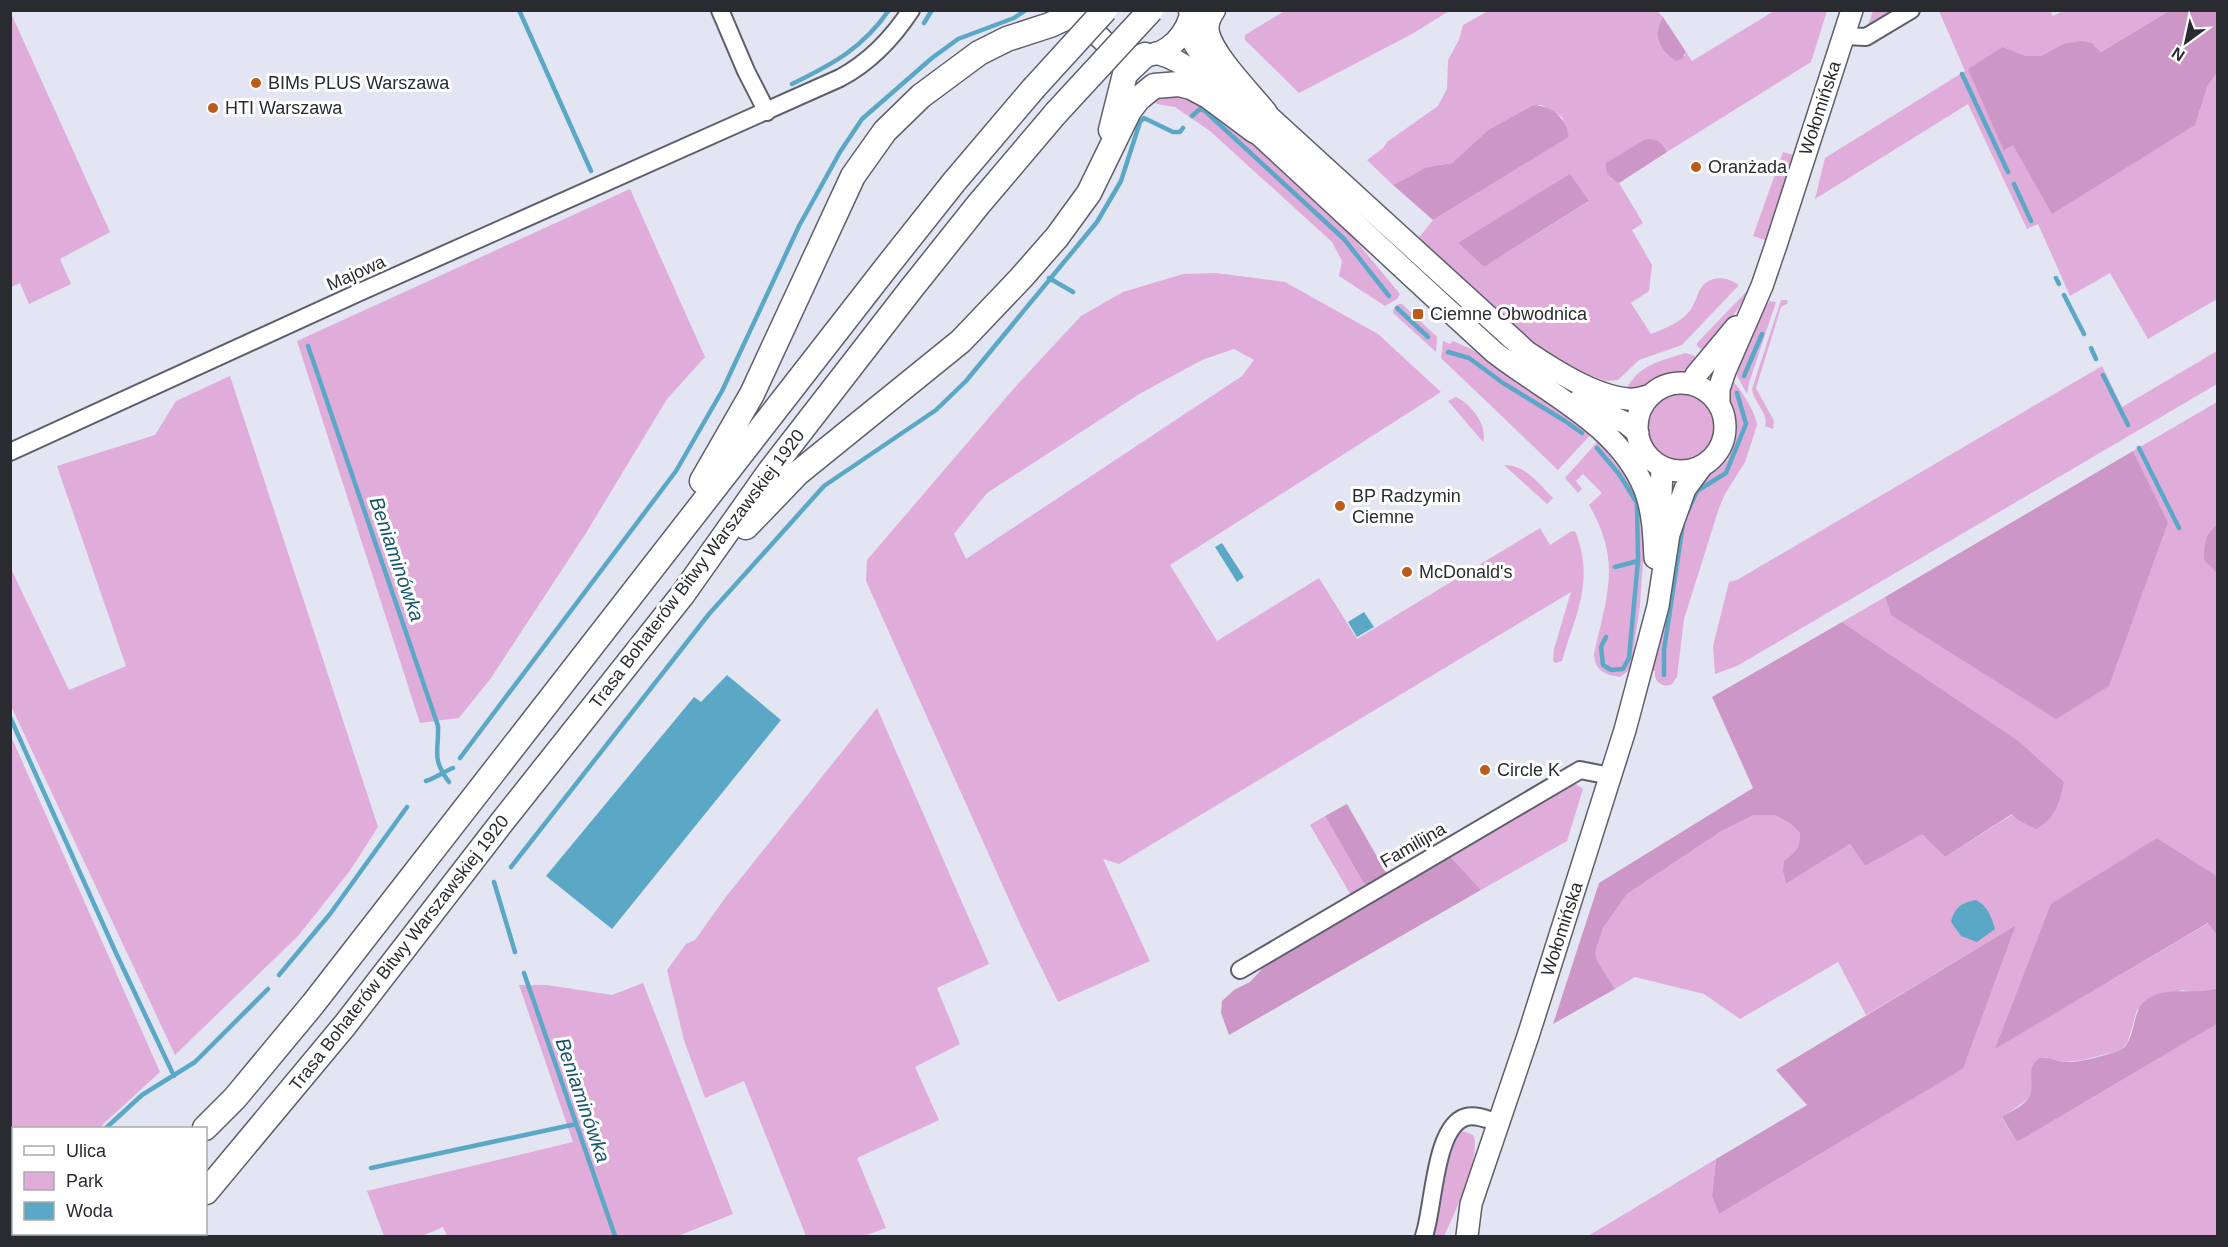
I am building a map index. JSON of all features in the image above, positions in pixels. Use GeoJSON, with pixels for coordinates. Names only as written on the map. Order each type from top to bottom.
{"type":"FeatureCollection","features":[{"type":"Feature","properties":{"kind":"highway"},"geometry":{"type":"LineString","coordinates":[[649,571],[727,441],[752,394],[837,209],[853,176],[867,155],[898,117],[958,67],[1007,39],[1057,22],[1071,10]]}},
{"type":"Feature","properties":{"kind":"highway","name":"Trasa Bohaterów Bitwy Warszawskiej 1920"},"geometry":{"type":"LineString","coordinates":[[207,1127],[235,1098],[313,1004],[898,251],[1033,88],[1105,10]]}},
{"type":"Feature","properties":{"kind":"highway","name":"Trasa Bohaterów Bitwy Warszawskiej 1920"},"geometry":{"type":"LineString","coordinates":[[207,1191],[345,1025],[683,594],[770,471],[903,298],[1056,113],[1151,10]]}},
{"type":"Feature","properties":{"kind":"highway"},"geometry":{"type":"LineString","coordinates":[[1213,10],[1206,30],[1210,42],[1260,122]]}},
{"type":"Feature","properties":{"kind":"highway"},"geometry":{"type":"LineString","coordinates":[[1104,162],[1125,74],[1151,54]]}},
{"type":"Feature","properties":{"kind":"highway"},"geometry":{"type":"LineString","coordinates":[[683,594],[798,473],[961,340],[1057,237],[1089,193],[1129,111],[1138,99],[1154,86],[1179,84],[1191,87],[1260,122]]}},
{"type":"Feature","properties":{"kind":"main road"},"geometry":{"type":"LineString","coordinates":[[1085,10],[1096,36],[1107,46],[1134,56],[1151,54],[1172,57],[1185,64],[1210,86],[1359,200],[1527,352],[1556,370],[1593,388],[1628,399],[1651,395],[1670,385],[1691,384],[1711,395],[1719,404],[1724,415],[1724,438],[1719,449],[1702,466],[1676,471],[1662,466],[1646,453],[1638,433],[1638,420],[1642,406],[1651,395]]}},
{"type":"Feature","properties":{"kind":"main road","name":"Wołomińska"},"geometry":{"type":"LineString","coordinates":[[1719,404],[1719,389],[1725,371],[1776,245],[1852,10]]}},
{"type":"Feature","properties":{"kind":"main road"},"geometry":{"type":"LineString","coordinates":[[1151,54],[1174,42],[1190,14]]}},
{"type":"Feature","properties":{"kind":"main road"},"geometry":{"type":"LineString","coordinates":[[1190,14],[1190,38],[1195,47],[1260,122],[1494,352],[1521,374],[1547,388],[1611,415],[1638,433]]}},
{"type":"Feature","properties":{"kind":"main road","name":"Wołomińska"},"geometry":{"type":"LineString","coordinates":[[1691,384],[1695,375],[1752,308]]}},
{"type":"Feature","properties":{"kind":"main road"},"geometry":{"type":"LineString","coordinates":[[1547,388],[1590,418],[1615,445],[1640,479],[1652,516],[1655,558]]}},
{"type":"Feature","properties":{"kind":"main road","name":"Wołomińska"},"geometry":{"type":"LineString","coordinates":[[1646,652],[1662,501],[1662,466]]}},
{"type":"Feature","properties":{"kind":"main road","name":"Wołomińska"},"geometry":{"type":"LineString","coordinates":[[1467,1236],[1471,1204],[1574,895],[1646,652],[1658,606],[1669,534],[1685,489],[1702,466]]}},
{"type":"Feature","properties":{"kind":"main road","name":"Wołomińska"},"geometry":{"type":"LineString","coordinates":[[1451,1236],[1471,1204]]}},
{"type":"Feature","properties":{"kind":"street"},"geometry":{"type":"LineString","coordinates":[[720,10],[746,71],[767,112]]}},
{"type":"Feature","properties":{"kind":"street","name":"Majowa"},"geometry":{"type":"LineString","coordinates":[[10,452],[318,311],[767,112],[856,69],[896,33],[911,10]]}},
{"type":"Feature","properties":{"kind":"street"},"geometry":{"type":"LineString","coordinates":[[1845,36],[1866,37],[1911,10]]}},
{"type":"Feature","properties":{"kind":"street","name":"Familijna"},"geometry":{"type":"LineString","coordinates":[[1240,970],[1580,770],[1610,776]]}},
{"type":"Feature","properties":{"kind":"street"},"geometry":{"type":"LineString","coordinates":[[1424,1236],[1439,1160],[1448,1133],[1457,1122],[1466,1117],[1477,1117],[1498,1123]]}},
{"type":"Feature","properties":{"kind":"green space"},"geometry":{"type":"Polygon","coordinates":[[[1286,10],[1449,11],[1412,34],[1299,93],[1245,40],[1245,35],[1286,10]]]}},
{"type":"Feature","properties":{"kind":"green space"},"geometry":{"type":"Polygon","coordinates":[[[2050,10],[2053,16],[2063,11],[2169,11],[2101,52],[2092,43],[2063,44],[2041,56],[2026,56],[2003,47],[2005,151],[2013,145],[2195,125],[2208,85],[2217,73],[2217,299],[2148,339],[2110,273],[2070,296],[2038,224],[2027,229],[1968,104],[1815,199],[1825,158],[1965,71],[1939,11],[2050,10]]]}},
{"type":"Feature","properties":{"kind":"green space"},"geometry":{"type":"Polygon","coordinates":[[[10,11],[110,232],[60,259],[71,284],[29,304],[20,283],[11,287],[10,11]]]}},
{"type":"Feature","properties":{"kind":"green space"},"geometry":{"type":"Polygon","coordinates":[[[1488,11],[1657,11],[1663,17],[1658,33],[1667,52],[1671,57],[1685,56],[1686,52],[1692,61],[1774,11],[1827,11],[1811,62],[1667,152],[1663,145],[1610,178],[1619,183],[1643,223],[1632,230],[1652,265],[1649,291],[1631,303],[1651,334],[1684,317],[1692,307],[1701,288],[1710,280],[1720,278],[1739,285],[1682,345],[1639,360],[1618,380],[1606,381],[1579,371],[1546,353],[1527,339],[1417,240],[1433,220],[1569,137],[1562,117],[1542,105],[1533,105],[1488,130],[1452,163],[1427,167],[1393,185],[1367,160],[1387,142],[1438,106],[1447,89],[1448,60],[1459,40],[1463,25],[1488,11]],[[1570,175],[1459,244],[1484,267],[1588,202],[1570,175]]]}},
{"type":"Feature","properties":{"kind":"green space"},"geometry":{"type":"Polygon","coordinates":[[[1873,11],[1895,11],[1867,28],[1873,11]]]}},
{"type":"Feature","properties":{"kind":"green space"},"geometry":{"type":"Polygon","coordinates":[[[1171,92],[1215,110],[1351,235],[1400,294],[1397,299],[1385,306],[1339,276],[1342,261],[1332,242],[1210,131],[1175,107],[1157,104],[1150,98],[1171,92]]]}},
{"type":"Feature","properties":{"kind":"green space"},"geometry":{"type":"Polygon","coordinates":[[[1783,152],[1794,155],[1768,241],[1753,236],[1783,152]]]}},
{"type":"Feature","properties":{"kind":"green space"},"geometry":{"type":"Polygon","coordinates":[[[630,189],[705,357],[667,399],[586,533],[491,678],[459,718],[420,723],[297,341],[630,189]]]}},
{"type":"Feature","properties":{"kind":"green space"},"geometry":{"type":"Polygon","coordinates":[[[1216,273],[1285,282],[1378,334],[1441,392],[1170,565],[1217,641],[1319,578],[1357,639],[1540,528],[1550,545],[1575,531],[1583,565],[1581,596],[1562,661],[1555,663],[1553,661],[1554,649],[1571,592],[1119,864],[1103,859],[1150,961],[1058,1002],[1020,924],[866,581],[867,560],[1016,386],[1081,316],[1123,292],[1183,274],[1216,273]],[[1234,349],[1202,360],[1141,393],[987,493],[954,534],[966,559],[1242,376],[1254,360],[1234,349]]]}},
{"type":"Feature","properties":{"kind":"green space"},"geometry":{"type":"Polygon","coordinates":[[[1749,289],[1738,309],[1706,353],[1697,346],[1697,343],[1749,289]]]}},
{"type":"Feature","properties":{"kind":"green space"},"geometry":{"type":"Polygon","coordinates":[[[1781,300],[1787,300],[1788,303],[1781,307],[1756,388],[1774,421],[1773,429],[1765,426],[1765,417],[1752,389],[1781,300]]]}},
{"type":"Feature","properties":{"kind":"green space"},"geometry":{"type":"Polygon","coordinates":[[[1770,301],[1776,302],[1747,394],[1735,372],[1764,307],[1770,301]]]}},
{"type":"Feature","properties":{"kind":"green space"},"geometry":{"type":"Polygon","coordinates":[[[1398,304],[1402,304],[1437,337],[1436,352],[1393,313],[1398,304]]]}},
{"type":"Feature","properties":{"kind":"green space"},"geometry":{"type":"Polygon","coordinates":[[[1443,341],[1450,344],[1453,341],[1473,350],[1517,384],[1579,418],[1592,433],[1558,470],[1441,358],[1443,341]]]}},
{"type":"Feature","properties":{"kind":"green space"},"geometry":{"type":"Polygon","coordinates":[[[2217,351],[2217,384],[1737,666],[1715,674],[1713,646],[1729,582],[1737,580],[2102,366],[2122,407],[2217,351]]]}},
{"type":"Feature","properties":{"kind":"green space"},"geometry":{"type":"Polygon","coordinates":[[[1685,353],[1693,355],[1700,361],[1685,372],[1667,374],[1638,389],[1626,390],[1631,381],[1644,369],[1685,353]]]}},
{"type":"Feature","properties":{"kind":"green space"},"geometry":{"type":"Polygon","coordinates":[[[230,376],[378,827],[349,872],[298,936],[175,1055],[11,706],[11,569],[69,690],[126,666],[57,466],[155,435],[176,401],[230,376]]]}},
{"type":"Feature","properties":{"kind":"green space"},"geometry":{"type":"Polygon","coordinates":[[[1730,379],[1747,400],[1757,425],[1745,462],[1719,508],[1684,619],[1677,677],[1672,684],[1666,686],[1657,681],[1655,671],[1651,670],[1672,540],[1698,482],[1727,460],[1736,439],[1734,410],[1727,395],[1730,379]]]}},
{"type":"Feature","properties":{"kind":"green space"},"geometry":{"type":"Polygon","coordinates":[[[1681,394],[1694,397],[1704,404],[1711,414],[1714,427],[1711,440],[1704,450],[1694,457],[1681,460],[1668,457],[1658,450],[1651,440],[1648,427],[1651,414],[1658,404],[1668,397],[1681,394]]]}},
{"type":"Feature","properties":{"kind":"green space"},"geometry":{"type":"Polygon","coordinates":[[[1456,397],[1472,410],[1481,422],[1483,442],[1448,401],[1456,397]]]}},
{"type":"Feature","properties":{"kind":"green space"},"geometry":{"type":"Polygon","coordinates":[[[2217,402],[2217,525],[2207,536],[2204,560],[2218,573],[2217,876],[2157,838],[1996,1048],[2209,923],[2217,935],[2217,988],[2198,993],[2182,990],[2137,1010],[2128,1041],[2121,1050],[2083,1060],[2065,1062],[2044,1057],[2032,1078],[2033,1088],[2029,1098],[2002,1118],[2017,1142],[2217,1024],[2217,1236],[1588,1236],[1716,1159],[1712,1196],[1719,1214],[1963,1069],[2016,925],[1866,1015],[1838,962],[1740,1019],[1704,994],[1635,977],[1615,989],[1595,953],[1603,928],[1627,894],[1720,832],[1754,815],[1775,815],[1791,824],[1800,833],[1801,844],[1783,872],[1786,884],[1850,844],[1865,866],[1922,833],[1945,857],[2064,782],[2020,742],[1842,622],[1885,597],[1891,615],[2168,522],[2133,451],[2217,402]]]}},
{"type":"Feature","properties":{"kind":"green space"},"geometry":{"type":"Polygon","coordinates":[[[1598,441],[1631,483],[1642,503],[1644,547],[1640,605],[1632,662],[1628,671],[1620,677],[1601,671],[1596,664],[1594,654],[1607,596],[1609,561],[1606,544],[1589,505],[1602,493],[1583,474],[1576,481],[1582,489],[1578,493],[1565,478],[1598,441]]]}},
{"type":"Feature","properties":{"kind":"green space"},"geometry":{"type":"Polygon","coordinates":[[[1504,465],[1525,471],[1553,498],[1547,504],[1504,465]]]}},
{"type":"Feature","properties":{"kind":"green space"},"geometry":{"type":"Polygon","coordinates":[[[877,708],[989,964],[937,988],[960,1044],[915,1067],[939,1120],[857,1158],[886,1228],[864,1236],[806,1236],[744,1081],[705,1098],[684,1040],[667,970],[686,944],[695,940],[725,898],[877,708]]]}},
{"type":"Feature","properties":{"kind":"green space"},"geometry":{"type":"Polygon","coordinates":[[[10,734],[160,1072],[100,1127],[12,1127],[11,1217],[10,734]]]}},
{"type":"Feature","properties":{"kind":"green space"},"geometry":{"type":"Polygon","coordinates":[[[1573,782],[1583,789],[1567,841],[1481,890],[1449,855],[1573,782]]]}},
{"type":"Feature","properties":{"kind":"green space"},"geometry":{"type":"Polygon","coordinates":[[[1325,816],[1363,882],[1369,887],[1352,897],[1310,825],[1325,816]]]}},
{"type":"Feature","properties":{"kind":"green space"},"geometry":{"type":"Polygon","coordinates":[[[643,983],[733,1214],[678,1236],[447,1236],[443,1227],[422,1236],[384,1236],[367,1191],[573,1142],[519,985],[547,985],[612,995],[643,983]]]}},
{"type":"Feature","properties":{"kind":"green space"},"geometry":{"type":"Polygon","coordinates":[[[1463,1131],[1473,1135],[1475,1144],[1471,1170],[1444,1236],[1430,1236],[1450,1151],[1463,1131]]]}},
{"type":"Feature","properties":{"kind":"shaded area"},"geometry":{"type":"Polygon","coordinates":[[[2169,11],[2217,11],[2217,73],[2208,85],[2195,125],[2052,214],[2013,145],[2004,151],[1968,69],[2003,47],[2026,56],[2041,56],[2063,44],[2081,41],[2092,43],[2101,52],[2169,11]]]}},
{"type":"Feature","properties":{"kind":"shaded area"},"geometry":{"type":"Polygon","coordinates":[[[1663,17],[1686,52],[1682,59],[1676,61],[1670,57],[1659,41],[1658,30],[1663,17]]]}},
{"type":"Feature","properties":{"kind":"shaded area"},"geometry":{"type":"Polygon","coordinates":[[[1533,105],[1547,108],[1557,114],[1565,124],[1569,137],[1433,220],[1393,185],[1427,167],[1452,163],[1488,130],[1533,105]]]}},
{"type":"Feature","properties":{"kind":"shaded area"},"geometry":{"type":"Polygon","coordinates":[[[1646,139],[1659,142],[1667,152],[1619,183],[1607,173],[1606,163],[1646,139]]]}},
{"type":"Feature","properties":{"kind":"shaded area"},"geometry":{"type":"Polygon","coordinates":[[[1570,174],[1589,201],[1484,267],[1458,243],[1570,174]]]}},
{"type":"Feature","properties":{"kind":"shaded area"},"geometry":{"type":"Polygon","coordinates":[[[2133,451],[2168,522],[2109,686],[2056,719],[1891,615],[1885,597],[2133,451]]]}},
{"type":"Feature","properties":{"kind":"shaded area"},"geometry":{"type":"Polygon","coordinates":[[[2217,525],[2217,573],[2204,560],[2204,555],[2207,536],[2217,525]]]}},
{"type":"Feature","properties":{"kind":"shaded area"},"geometry":{"type":"Polygon","coordinates":[[[1842,622],[2020,742],[2064,782],[2052,815],[2036,829],[2018,820],[2012,814],[1945,857],[1922,834],[1865,866],[1850,844],[1786,884],[1783,872],[1784,861],[1796,850],[1800,833],[1791,824],[1775,815],[1754,815],[1720,832],[1627,894],[1603,928],[1595,953],[1615,989],[1553,1024],[1599,883],[1753,788],[1712,697],[1842,622]]]}},
{"type":"Feature","properties":{"kind":"shaded area"},"geometry":{"type":"Polygon","coordinates":[[[1347,804],[1388,876],[1369,887],[1363,882],[1325,816],[1347,804]]]}},
{"type":"Feature","properties":{"kind":"shaded area"},"geometry":{"type":"Polygon","coordinates":[[[2157,838],[2217,876],[2217,935],[2208,923],[1995,1049],[2051,904],[2157,838]]]}},
{"type":"Feature","properties":{"kind":"shaded area"},"geometry":{"type":"Polygon","coordinates":[[[1449,855],[1481,890],[1229,1035],[1221,1013],[1222,1001],[1234,990],[1250,982],[1270,960],[1449,855]]]}},
{"type":"Feature","properties":{"kind":"shaded area"},"geometry":{"type":"Polygon","coordinates":[[[2016,925],[1963,1069],[1719,1214],[1712,1196],[1716,1159],[1807,1105],[1776,1070],[2016,925]]]}},
{"type":"Feature","properties":{"kind":"shaded area"},"geometry":{"type":"Polygon","coordinates":[[[2217,988],[2217,1024],[2017,1142],[2002,1117],[2028,1099],[2032,1089],[2032,1069],[2037,1060],[2046,1058],[2064,1062],[2077,1061],[2118,1051],[2128,1042],[2141,1005],[2146,1000],[2163,993],[2217,988]]]}},
{"type":"Feature","properties":{"kind":"water"},"geometry":{"type":"Polygon","coordinates":[[[1222,543],[1244,577],[1237,582],[1215,547],[1222,543]]]}},
{"type":"Feature","properties":{"kind":"water"},"geometry":{"type":"Polygon","coordinates":[[[1364,612],[1374,627],[1357,637],[1348,622],[1364,612]]]}},
{"type":"Feature","properties":{"kind":"water"},"geometry":{"type":"Polygon","coordinates":[[[727,675],[781,720],[612,929],[546,876],[694,697],[701,702],[727,675]]]}},
{"type":"Feature","properties":{"kind":"water"},"geometry":{"type":"Polygon","coordinates":[[[1976,900],[1986,908],[1995,929],[1977,942],[1961,936],[1951,922],[1959,906],[1976,900]]]}},
{"type":"Feature","properties":{"kind":"waterway","name":"Beniaminówka"},"geometry":{"type":"LineString","coordinates":[[519,10],[591,171]]}},
{"type":"Feature","properties":{"kind":"waterway"},"geometry":{"type":"LineString","coordinates":[[792,84],[821,69],[858,45],[889,10]]}},
{"type":"Feature","properties":{"kind":"waterway"},"geometry":{"type":"LineString","coordinates":[[924,23],[932,10]]}},
{"type":"Feature","properties":{"kind":"waterway"},"geometry":{"type":"LineString","coordinates":[[460,758],[676,471],[722,391],[799,226],[840,152],[862,119],[932,58],[958,39],[1014,18],[1026,10]]}},
{"type":"Feature","properties":{"kind":"waterway"},"geometry":{"type":"LineString","coordinates":[[1962,74],[2008,172]]}},
{"type":"Feature","properties":{"kind":"waterway"},"geometry":{"type":"LineString","coordinates":[[1192,116],[1200,109],[1205,111],[1344,239],[1389,296]]}},
{"type":"Feature","properties":{"kind":"waterway"},"geometry":{"type":"LineString","coordinates":[[511,867],[709,614],[824,486],[936,410],[966,381],[1097,222],[1121,181],[1140,122],[1144,118],[1173,132],[1180,132],[1183,128]]}},
{"type":"Feature","properties":{"kind":"waterway"},"geometry":{"type":"LineString","coordinates":[[2014,184],[2031,221]]}},
{"type":"Feature","properties":{"kind":"waterway"},"geometry":{"type":"LineString","coordinates":[[1049,278],[1073,292]]}},
{"type":"Feature","properties":{"kind":"waterway"},"geometry":{"type":"LineString","coordinates":[[2056,278],[2059,284]]}},
{"type":"Feature","properties":{"kind":"waterway"},"geometry":{"type":"LineString","coordinates":[[2064,295],[2084,334]]}},
{"type":"Feature","properties":{"kind":"waterway"},"geometry":{"type":"LineString","coordinates":[[1397,308],[1428,337]]}},
{"type":"Feature","properties":{"kind":"waterway"},"geometry":{"type":"LineString","coordinates":[[1744,376],[1762,334]]}},
{"type":"Feature","properties":{"kind":"waterway","name":"Beniaminówka"},"geometry":{"type":"LineString","coordinates":[[308,346],[438,726],[438,761],[449,782]]}},
{"type":"Feature","properties":{"kind":"waterway"},"geometry":{"type":"LineString","coordinates":[[2091,348],[2096,359]]}},
{"type":"Feature","properties":{"kind":"waterway"},"geometry":{"type":"LineString","coordinates":[[1448,352],[1469,358],[1503,383],[1582,433]]}},
{"type":"Feature","properties":{"kind":"waterway"},"geometry":{"type":"LineString","coordinates":[[2103,375],[2128,425]]}},
{"type":"Feature","properties":{"kind":"waterway"},"geometry":{"type":"LineString","coordinates":[[1687,513],[1697,491],[1726,473],[1746,424],[1737,393]]}},
{"type":"Feature","properties":{"kind":"waterway"},"geometry":{"type":"LineString","coordinates":[[1597,448],[1619,474],[1637,503],[1638,561],[1629,658],[1623,669],[1611,670],[1603,665],[1601,647],[1606,637]]}},
{"type":"Feature","properties":{"kind":"waterway"},"geometry":{"type":"LineString","coordinates":[[2139,448],[2179,528]]}},
{"type":"Feature","properties":{"kind":"waterway"},"geometry":{"type":"LineString","coordinates":[[1664,675],[1664,650],[1683,524]]}},
{"type":"Feature","properties":{"kind":"waterway"},"geometry":{"type":"LineString","coordinates":[[1615,567],[1638,561]]}},
{"type":"Feature","properties":{"kind":"waterway"},"geometry":{"type":"LineString","coordinates":[[10,717],[174,1076]]}},
{"type":"Feature","properties":{"kind":"waterway","name":"Beniaminówka"},"geometry":{"type":"LineString","coordinates":[[426,781],[453,768]]}},
{"type":"Feature","properties":{"kind":"waterway"},"geometry":{"type":"LineString","coordinates":[[279,975],[330,914],[407,807]]}},
{"type":"Feature","properties":{"kind":"waterway","name":"Beniaminówka"},"geometry":{"type":"LineString","coordinates":[[494,882],[515,952]]}},
{"type":"Feature","properties":{"kind":"waterway","name":"Beniaminówka"},"geometry":{"type":"LineString","coordinates":[[524,973],[615,1236]]}},
{"type":"Feature","properties":{"kind":"waterway"},"geometry":{"type":"LineString","coordinates":[[107,1127],[142,1095],[195,1062],[268,989]]}},
{"type":"Feature","properties":{"kind":"waterway"},"geometry":{"type":"LineString","coordinates":[[371,1168],[576,1124]]}},
{"type":"Feature","properties":{"kind":"place","name":"BIMs PLUS Warszawa"},"geometry":{"type":"Point","coordinates":[256,83]}},
{"type":"Feature","properties":{"kind":"place","name":"HTI Warszawa"},"geometry":{"type":"Point","coordinates":[213,108]}},
{"type":"Feature","properties":{"kind":"place","name":"Oranżada"},"geometry":{"type":"Point","coordinates":[1696,167]}},
{"type":"Feature","properties":{"kind":"place","name":"Ciemne Obwodnica"},"geometry":{"type":"Point","coordinates":[1418,314]}},
{"type":"Feature","properties":{"kind":"place","name":"BP Radzymin Ciemne"},"geometry":{"type":"Point","coordinates":[1340,506]}},
{"type":"Feature","properties":{"kind":"place","name":"McDonald's"},"geometry":{"type":"Point","coordinates":[1407,572]}},
{"type":"Feature","properties":{"kind":"place","name":"Circle K"},"geometry":{"type":"Point","coordinates":[1485,770]}}]}
